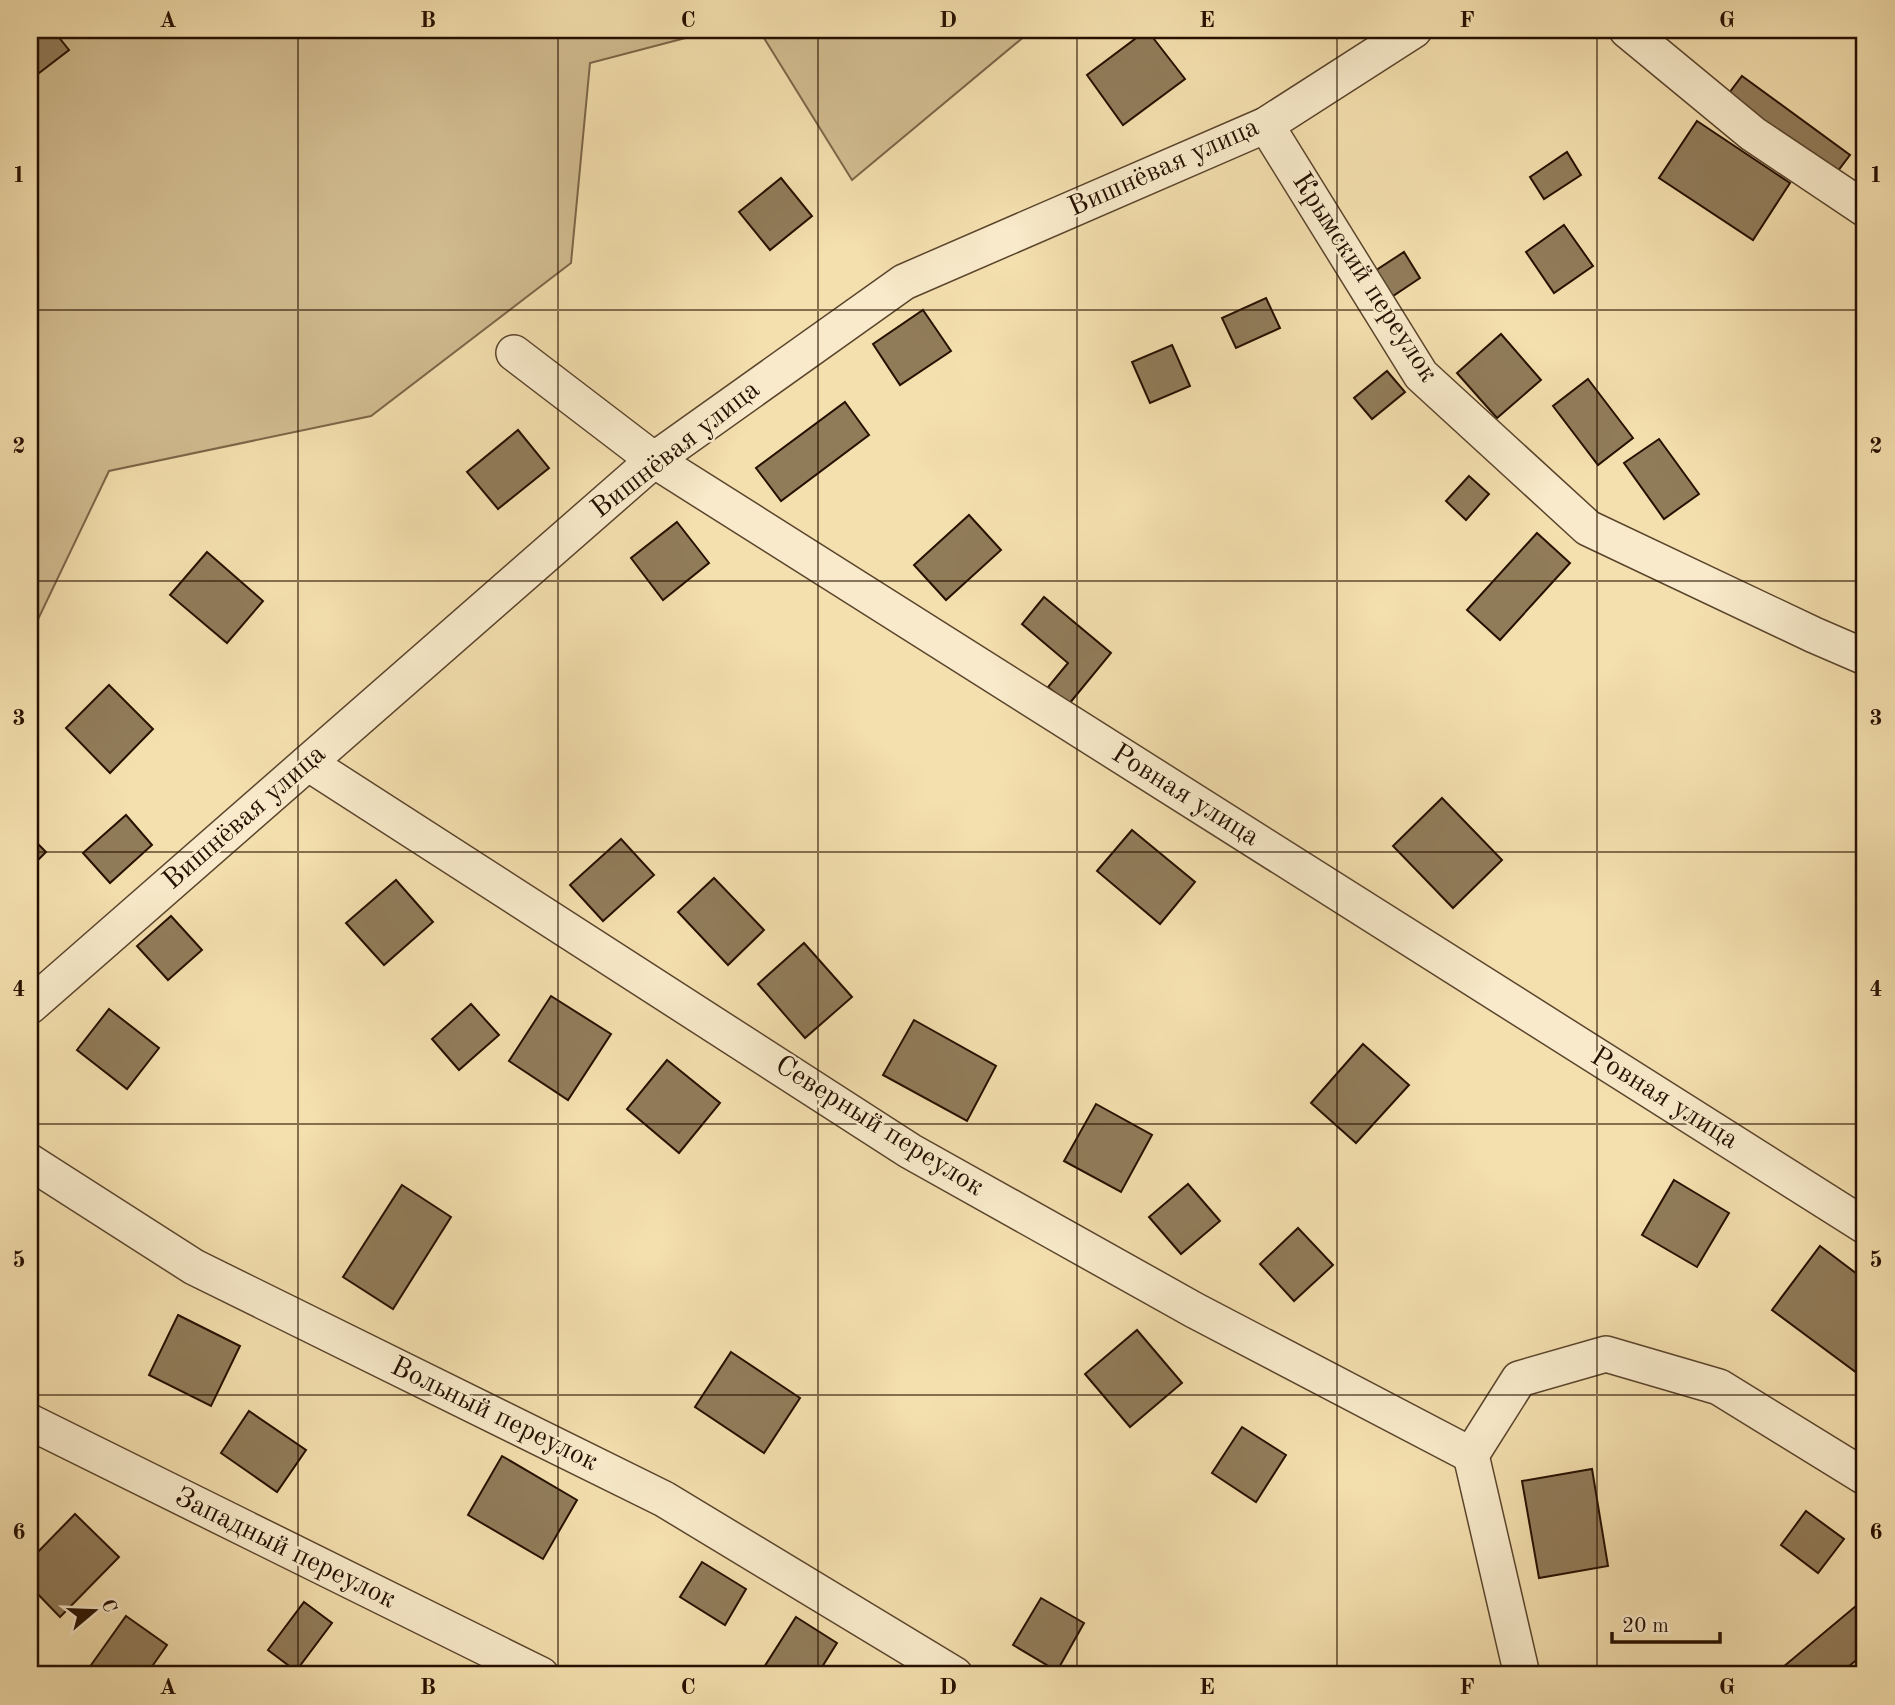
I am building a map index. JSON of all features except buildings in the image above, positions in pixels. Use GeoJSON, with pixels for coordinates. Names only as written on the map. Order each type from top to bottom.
{"type":"FeatureCollection","features":[{"type":"Feature","properties":{"kind":"street","name":"Вишнёвая улица"},"geometry":{"type":"LineString","coordinates":[[30,1006],[654,460],[904,282],[1266,125],[1413,30]]}},
{"type":"Feature","properties":{"kind":"street"},"geometry":{"type":"LineString","coordinates":[[1627,30],[1753,134],[1865,209]]}},
{"type":"Feature","properties":{"kind":"street","name":"Крымский переулок"},"geometry":{"type":"LineString","coordinates":[[1266,125],[1421,375],[1588,528],[1814,635],[1865,656]]}},
{"type":"Feature","properties":{"kind":"street","name":"Ровная улица"},"geometry":{"type":"LineString","coordinates":[[514,353],[654,460],[1865,1226]]}},
{"type":"Feature","properties":{"kind":"street","name":"Северный переулок"},"geometry":{"type":"LineString","coordinates":[[308,763],[909,1151],[1194,1310],[1471,1455]]}},
{"type":"Feature","properties":{"kind":"street","name":"Вольный переулок"},"geometry":{"type":"LineString","coordinates":[[30,1162],[194,1267],[664,1499],[955,1675]]}},
{"type":"Feature","properties":{"kind":"street"},"geometry":{"type":"LineString","coordinates":[[1522,1675],[1471,1455],[1519,1380],[1606,1354],[1719,1387],[1865,1477]]}},
{"type":"Feature","properties":{"kind":"street","name":"Западный переулок"},"geometry":{"type":"LineString","coordinates":[[30,1422],[541,1675]]}},
{"type":"Feature","properties":{"kind":"shaded area"},"geometry":{"type":"Polygon","coordinates":[[[30,30],[716,30],[590,63],[571,263],[371,416],[109,471],[30,636],[30,30]]]}},
{"type":"Feature","properties":{"kind":"shaded area"},"geometry":{"type":"Polygon","coordinates":[[[759,30],[1032,30],[852,180],[759,30]]]}}]}
